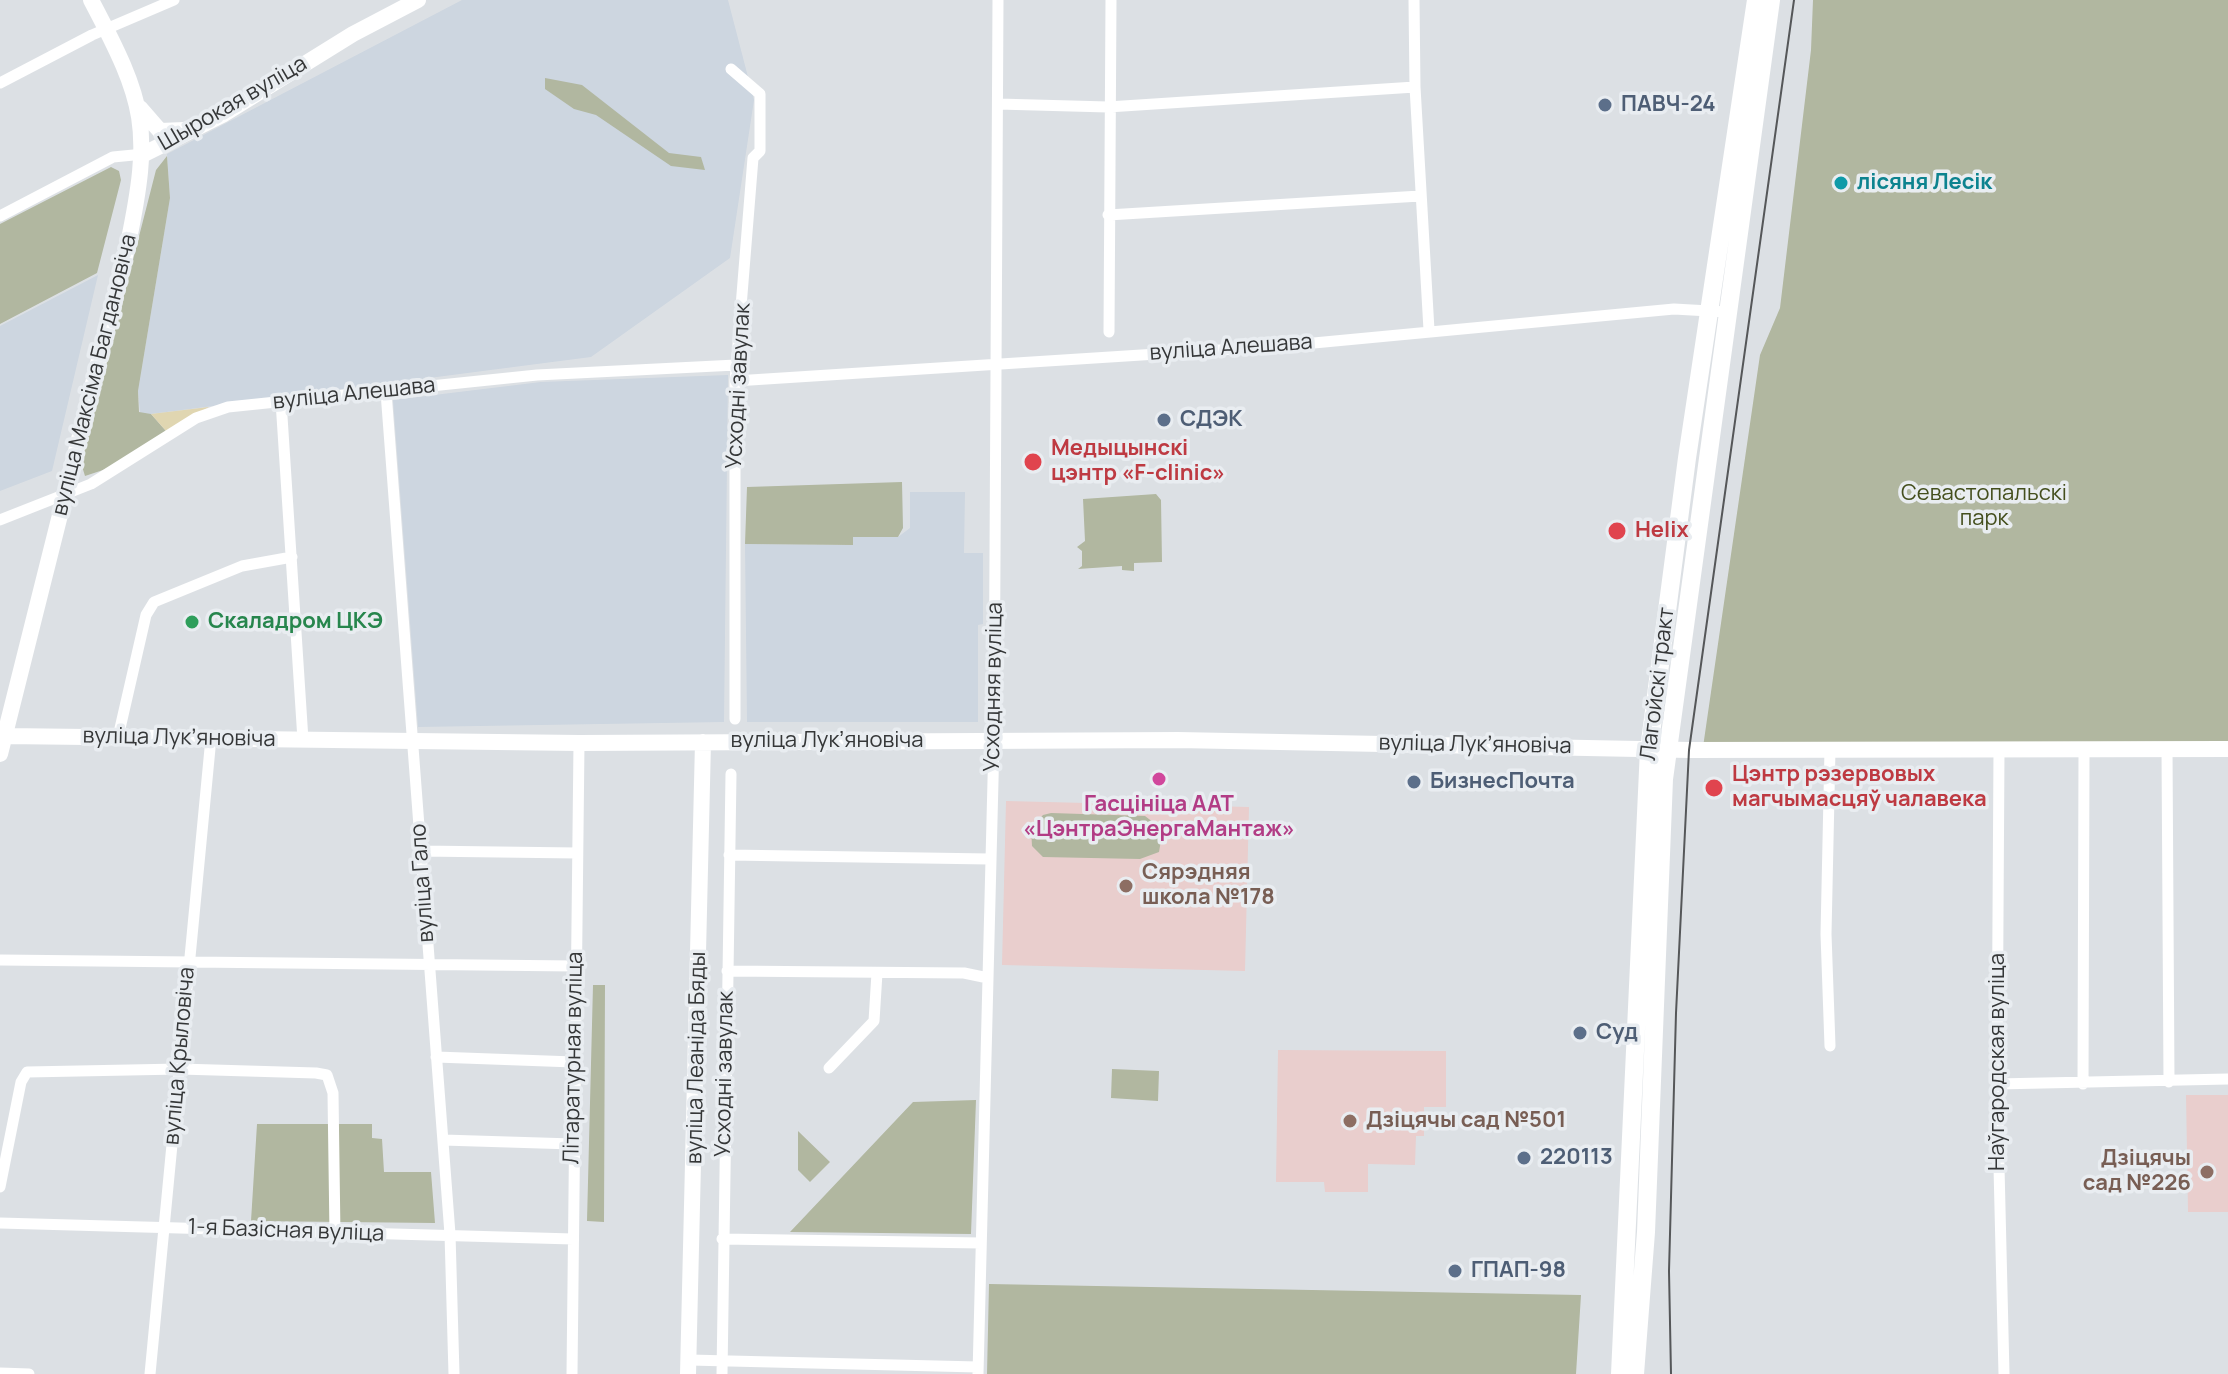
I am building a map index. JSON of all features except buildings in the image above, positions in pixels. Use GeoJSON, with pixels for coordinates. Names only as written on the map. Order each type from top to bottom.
{"type":"FeatureCollection","features":[{"type":"Feature","properties":{"kind":"main road","name":"вуліца Максіма Багдановіча"},"geometry":{"type":"LineString","coordinates":[[0,754],[128,244],[144,154],[140,108],[131,80],[91,0]]}},
{"type":"Feature","properties":{"kind":"main road","name":"Шырокая вуліца"},"geometry":{"type":"LineString","coordinates":[[144,154],[202,126],[353,34],[418,0]]}},
{"type":"Feature","properties":{"kind":"main road","name":"Лагойскі тракт"},"geometry":{"type":"LineString","coordinates":[[1620,1374],[1658,749],[1718,311],[1756,0]]}},
{"type":"Feature","properties":{"kind":"main road","name":"Лагойскі тракт"},"geometry":{"type":"LineString","coordinates":[[1718,311],[1771,0]]}},
{"type":"Feature","properties":{"kind":"main road"},"geometry":{"type":"LineString","coordinates":[[140,108],[160,131],[168,133],[202,126]]}},
{"type":"Feature","properties":{"kind":"main road","name":"вуліца Лукʼяновіча"},"geometry":{"type":"LineString","coordinates":[[5,736],[579,743],[1262,741],[1658,749],[2228,749]]}},
{"type":"Feature","properties":{"kind":"main road","name":"вуліца Леаніда Бяды"},"geometry":{"type":"LineString","coordinates":[[689,1367],[703,742]]}},
{"type":"Feature","properties":{"kind":"main road","name":"Лагойскі тракт"},"geometry":{"type":"LineString","coordinates":[[1635,1374],[1646,1232],[1658,749]]}},
{"type":"Feature","properties":{"kind":"street"},"geometry":{"type":"LineString","coordinates":[[0,83],[174,0]]}},
{"type":"Feature","properties":{"kind":"street","name":"Усходняя вуліца"},"geometry":{"type":"LineString","coordinates":[[978,1370],[994,741],[998,0]]}},
{"type":"Feature","properties":{"kind":"street"},"geometry":{"type":"LineString","coordinates":[[1109,332],[1111,0]]}},
{"type":"Feature","properties":{"kind":"street"},"geometry":{"type":"LineString","coordinates":[[1414,0],[1415,87],[1429,330]]}},
{"type":"Feature","properties":{"kind":"street","name":"Усходні завулак"},"geometry":{"type":"LineString","coordinates":[[731,69],[760,94],[760,151],[753,158],[735,381],[735,719]]}},
{"type":"Feature","properties":{"kind":"street"},"geometry":{"type":"LineString","coordinates":[[998,104],[1108,107],[1415,87]]}},
{"type":"Feature","properties":{"kind":"street","name":"Шырокая вуліца"},"geometry":{"type":"LineString","coordinates":[[0,216],[113,157],[144,154]]}},
{"type":"Feature","properties":{"kind":"street"},"geometry":{"type":"LineString","coordinates":[[1108,215],[1420,196]]}},
{"type":"Feature","properties":{"kind":"street","name":"вуліца Алешава"},"geometry":{"type":"LineString","coordinates":[[735,381],[1274,346],[1674,309],[1718,311]]}},
{"type":"Feature","properties":{"kind":"street","name":"вуліца Алешава"},"geometry":{"type":"LineString","coordinates":[[0,520],[104,478],[206,413],[281,401],[537,375],[736,365]]}},
{"type":"Feature","properties":{"kind":"street","name":"вуліца Гало"},"geometry":{"type":"LineString","coordinates":[[386,392],[450,1234],[454,1374]]}},
{"type":"Feature","properties":{"kind":"street"},"geometry":{"type":"LineString","coordinates":[[281,401],[303,740]]}},
{"type":"Feature","properties":{"kind":"street"},"geometry":{"type":"LineString","coordinates":[[118,737],[146,615],[154,602],[250,563],[292,557]]}},
{"type":"Feature","properties":{"kind":"street","name":"вуліца Крыловіча"},"geometry":{"type":"LineString","coordinates":[[150,1374],[211,738]]}},
{"type":"Feature","properties":{"kind":"street","name":"Літаратурная вуліца"},"geometry":{"type":"LineString","coordinates":[[572,1374],[579,743]]}},
{"type":"Feature","properties":{"kind":"street"},"geometry":{"type":"LineString","coordinates":[[1830,749],[1826,934],[1830,1046]]}},
{"type":"Feature","properties":{"kind":"street"},"geometry":{"type":"LineString","coordinates":[[2167,749],[2169,1082]]}},
{"type":"Feature","properties":{"kind":"street","name":"Наўгародская вуліца"},"geometry":{"type":"LineString","coordinates":[[1999,750],[1997,1084],[2004,1374]]}},
{"type":"Feature","properties":{"kind":"street"},"geometry":{"type":"LineString","coordinates":[[2083,1084],[2084,750]]}},
{"type":"Feature","properties":{"kind":"street","name":"Усходні завулак"},"geometry":{"type":"LineString","coordinates":[[722,1368],[731,774]]}},
{"type":"Feature","properties":{"kind":"street"},"geometry":{"type":"LineString","coordinates":[[421,851],[577,853]]}},
{"type":"Feature","properties":{"kind":"street"},"geometry":{"type":"LineString","coordinates":[[729,855],[989,859]]}},
{"type":"Feature","properties":{"kind":"street"},"geometry":{"type":"LineString","coordinates":[[0,960],[428,962],[575,966]]}},
{"type":"Feature","properties":{"kind":"street"},"geometry":{"type":"LineString","coordinates":[[727,971],[964,973],[988,978]]}},
{"type":"Feature","properties":{"kind":"street"},"geometry":{"type":"LineString","coordinates":[[829,1068],[874,1021],[877,973]]}},
{"type":"Feature","properties":{"kind":"street"},"geometry":{"type":"LineString","coordinates":[[436,1057],[574,1062]]}},
{"type":"Feature","properties":{"kind":"street"},"geometry":{"type":"LineString","coordinates":[[0,1187],[21,1082],[27,1072],[180,1069],[327,1075],[333,1093],[335,1235]]}},
{"type":"Feature","properties":{"kind":"street"},"geometry":{"type":"LineString","coordinates":[[1997,1084],[2228,1079]]}},
{"type":"Feature","properties":{"kind":"street"},"geometry":{"type":"LineString","coordinates":[[443,1140],[573,1144]]}},
{"type":"Feature","properties":{"kind":"street","name":"1-я Базісная вуліца"},"geometry":{"type":"LineString","coordinates":[[0,1223],[335,1235],[450,1234],[573,1239]]}},
{"type":"Feature","properties":{"kind":"street"},"geometry":{"type":"LineString","coordinates":[[722,1239],[981,1243]]}},
{"type":"Feature","properties":{"kind":"street"},"geometry":{"type":"LineString","coordinates":[[689,1367],[978,1370]]}},
{"type":"Feature","properties":{"kind":"street"},"geometry":{"type":"LineString","coordinates":[[0,1373],[29,1374]]}},
{"type":"Feature","properties":{"kind":"shaded area"},"geometry":{"type":"Polygon","coordinates":[[[462,0],[728,0],[754,100],[730,258],[591,357],[140,413],[138,391],[170,198],[167,154],[462,0]]]}},
{"type":"Feature","properties":{"kind":"shaded area"},"geometry":{"type":"Polygon","coordinates":[[[98,275],[52,471],[0,491],[0,326],[98,275]]]}},
{"type":"Feature","properties":{"kind":"shaded area"},"geometry":{"type":"Polygon","coordinates":[[[728,375],[724,722],[418,727],[393,400],[541,382],[728,375]]]}},
{"type":"Feature","properties":{"kind":"shaded area"},"geometry":{"type":"Polygon","coordinates":[[[910,492],[965,492],[964,553],[983,553],[983,624],[978,625],[978,722],[747,722],[745,544],[852,545],[853,537],[898,537],[910,528],[910,492]]]}},
{"type":"Feature","properties":{"kind":"shaded area","name":"Сярэдняя школа №178"},"geometry":{"type":"Polygon","coordinates":[[[1006,801],[1249,807],[1245,971],[1002,965],[1006,801]]]}},
{"type":"Feature","properties":{"kind":"shaded area","name":"Дзіцячы сад №501"},"geometry":{"type":"Polygon","coordinates":[[[1278,1050],[1446,1051],[1446,1107],[1424,1107],[1424,1136],[1416,1136],[1415,1165],[1368,1164],[1368,1192],[1325,1192],[1324,1182],[1276,1182],[1278,1050]]]}},
{"type":"Feature","properties":{"kind":"shaded area","name":"Дзіцячы сад №226"},"geometry":{"type":"Polygon","coordinates":[[[2186,1095],[2228,1095],[2228,1212],[2188,1212],[2186,1095]]]}},
{"type":"Feature","properties":{"kind":"green space","name":"Севастопальскі парк"},"geometry":{"type":"Polygon","coordinates":[[[1813,0],[2228,0],[2228,749],[1703,747],[1760,355],[1780,308],[1811,50],[1813,0]]]}},
{"type":"Feature","properties":{"kind":"green space"},"geometry":{"type":"Polygon","coordinates":[[[545,78],[582,85],[669,153],[701,157],[705,170],[671,166],[596,115],[574,109],[545,89],[545,78]]]}},
{"type":"Feature","properties":{"kind":"green space"},"geometry":{"type":"Polygon","coordinates":[[[167,156],[170,198],[138,391],[139,412],[151,414],[166,431],[106,469],[85,476],[81,463],[156,170],[167,156]]]}},
{"type":"Feature","properties":{"kind":"green space"},"geometry":{"type":"Polygon","coordinates":[[[111,167],[119,171],[121,180],[97,273],[0,324],[0,224],[111,167]]]}},
{"type":"Feature","properties":{"kind":"green space"},"geometry":{"type":"Polygon","coordinates":[[[902,482],[903,528],[898,537],[853,537],[853,545],[745,544],[747,487],[902,482]]]}},
{"type":"Feature","properties":{"kind":"green space"},"geometry":{"type":"Polygon","coordinates":[[[1156,494],[1161,500],[1162,562],[1134,563],[1134,571],[1122,570],[1122,566],[1078,569],[1082,566],[1082,551],[1077,547],[1085,541],[1083,499],[1156,494]]]}},
{"type":"Feature","properties":{"kind":"green space"},"geometry":{"type":"Polygon","coordinates":[[[1043,815],[1145,816],[1158,826],[1162,834],[1159,852],[1140,859],[1043,857],[1032,846],[1031,828],[1043,815]]]}},
{"type":"Feature","properties":{"kind":"green space"},"geometry":{"type":"Polygon","coordinates":[[[593,985],[605,985],[604,1222],[587,1221],[593,985]]]}},
{"type":"Feature","properties":{"kind":"green space"},"geometry":{"type":"Polygon","coordinates":[[[1112,1069],[1159,1071],[1158,1101],[1111,1098],[1112,1069]]]}},
{"type":"Feature","properties":{"kind":"green space"},"geometry":{"type":"Polygon","coordinates":[[[976,1100],[971,1234],[790,1232],[913,1102],[976,1100]]]}},
{"type":"Feature","properties":{"kind":"green space"},"geometry":{"type":"Polygon","coordinates":[[[257,1124],[372,1124],[372,1138],[382,1139],[384,1172],[431,1172],[435,1223],[251,1221],[257,1124]]]}},
{"type":"Feature","properties":{"kind":"green space"},"geometry":{"type":"Polygon","coordinates":[[[798,1131],[830,1162],[810,1182],[798,1170],[798,1131]]]}},
{"type":"Feature","properties":{"kind":"green space"},"geometry":{"type":"Polygon","coordinates":[[[989,1284],[1581,1295],[1576,1374],[987,1374],[989,1284]]]}},
{"type":"Feature","properties":{"kind":"sand"},"geometry":{"type":"Polygon","coordinates":[[[209,407],[166,431],[151,414],[209,407]]]}},
{"type":"Feature","properties":{"kind":"tram line"},"geometry":{"type":"LineString","coordinates":[[1671,1374],[1669,1271],[1676,1013],[1689,750],[1794,0]]}},
{"type":"Feature","properties":{"kind":"place","name":"ПАВЧ-24"},"geometry":{"type":"Point","coordinates":[1605,105]}},
{"type":"Feature","properties":{"kind":"place","name":"лісяня Лесік"},"geometry":{"type":"Point","coordinates":[1841,183]}},
{"type":"Feature","properties":{"kind":"place","name":"СДЭК"},"geometry":{"type":"Point","coordinates":[1164,420]}},
{"type":"Feature","properties":{"kind":"place","name":"Медыцынскі цэнтр «F-clinic»"},"geometry":{"type":"Point","coordinates":[1033,462]}},
{"type":"Feature","properties":{"kind":"place","name":"Helix"},"geometry":{"type":"Point","coordinates":[1617,531]}},
{"type":"Feature","properties":{"kind":"place","name":"Скаладром ЦКЭ"},"geometry":{"type":"Point","coordinates":[192,622]}},
{"type":"Feature","properties":{"kind":"place","name":"Гасцініца ААТ «ЦэнтраЭнергаМантаж»"},"geometry":{"type":"Point","coordinates":[1159,779]}},
{"type":"Feature","properties":{"kind":"place","name":"БизнесПочта"},"geometry":{"type":"Point","coordinates":[1414,782]}},
{"type":"Feature","properties":{"kind":"place","name":"Цэнтр рэзервовых магчымасцяў чалавека"},"geometry":{"type":"Point","coordinates":[1714,788]}},
{"type":"Feature","properties":{"kind":"place","name":"Сярэдняя школа №178"},"geometry":{"type":"Point","coordinates":[1126,886]}},
{"type":"Feature","properties":{"kind":"place","name":"Суд"},"geometry":{"type":"Point","coordinates":[1580,1033]}},
{"type":"Feature","properties":{"kind":"place","name":"Дзіцячы сад №501"},"geometry":{"type":"Point","coordinates":[1350,1121]}},
{"type":"Feature","properties":{"kind":"place","name":"220113"},"geometry":{"type":"Point","coordinates":[1524,1158]}},
{"type":"Feature","properties":{"kind":"place","name":"Дзіцячы сад №226"},"geometry":{"type":"Point","coordinates":[2207,1172]}},
{"type":"Feature","properties":{"kind":"place","name":"ГПАП-98"},"geometry":{"type":"Point","coordinates":[1455,1271]}}]}
